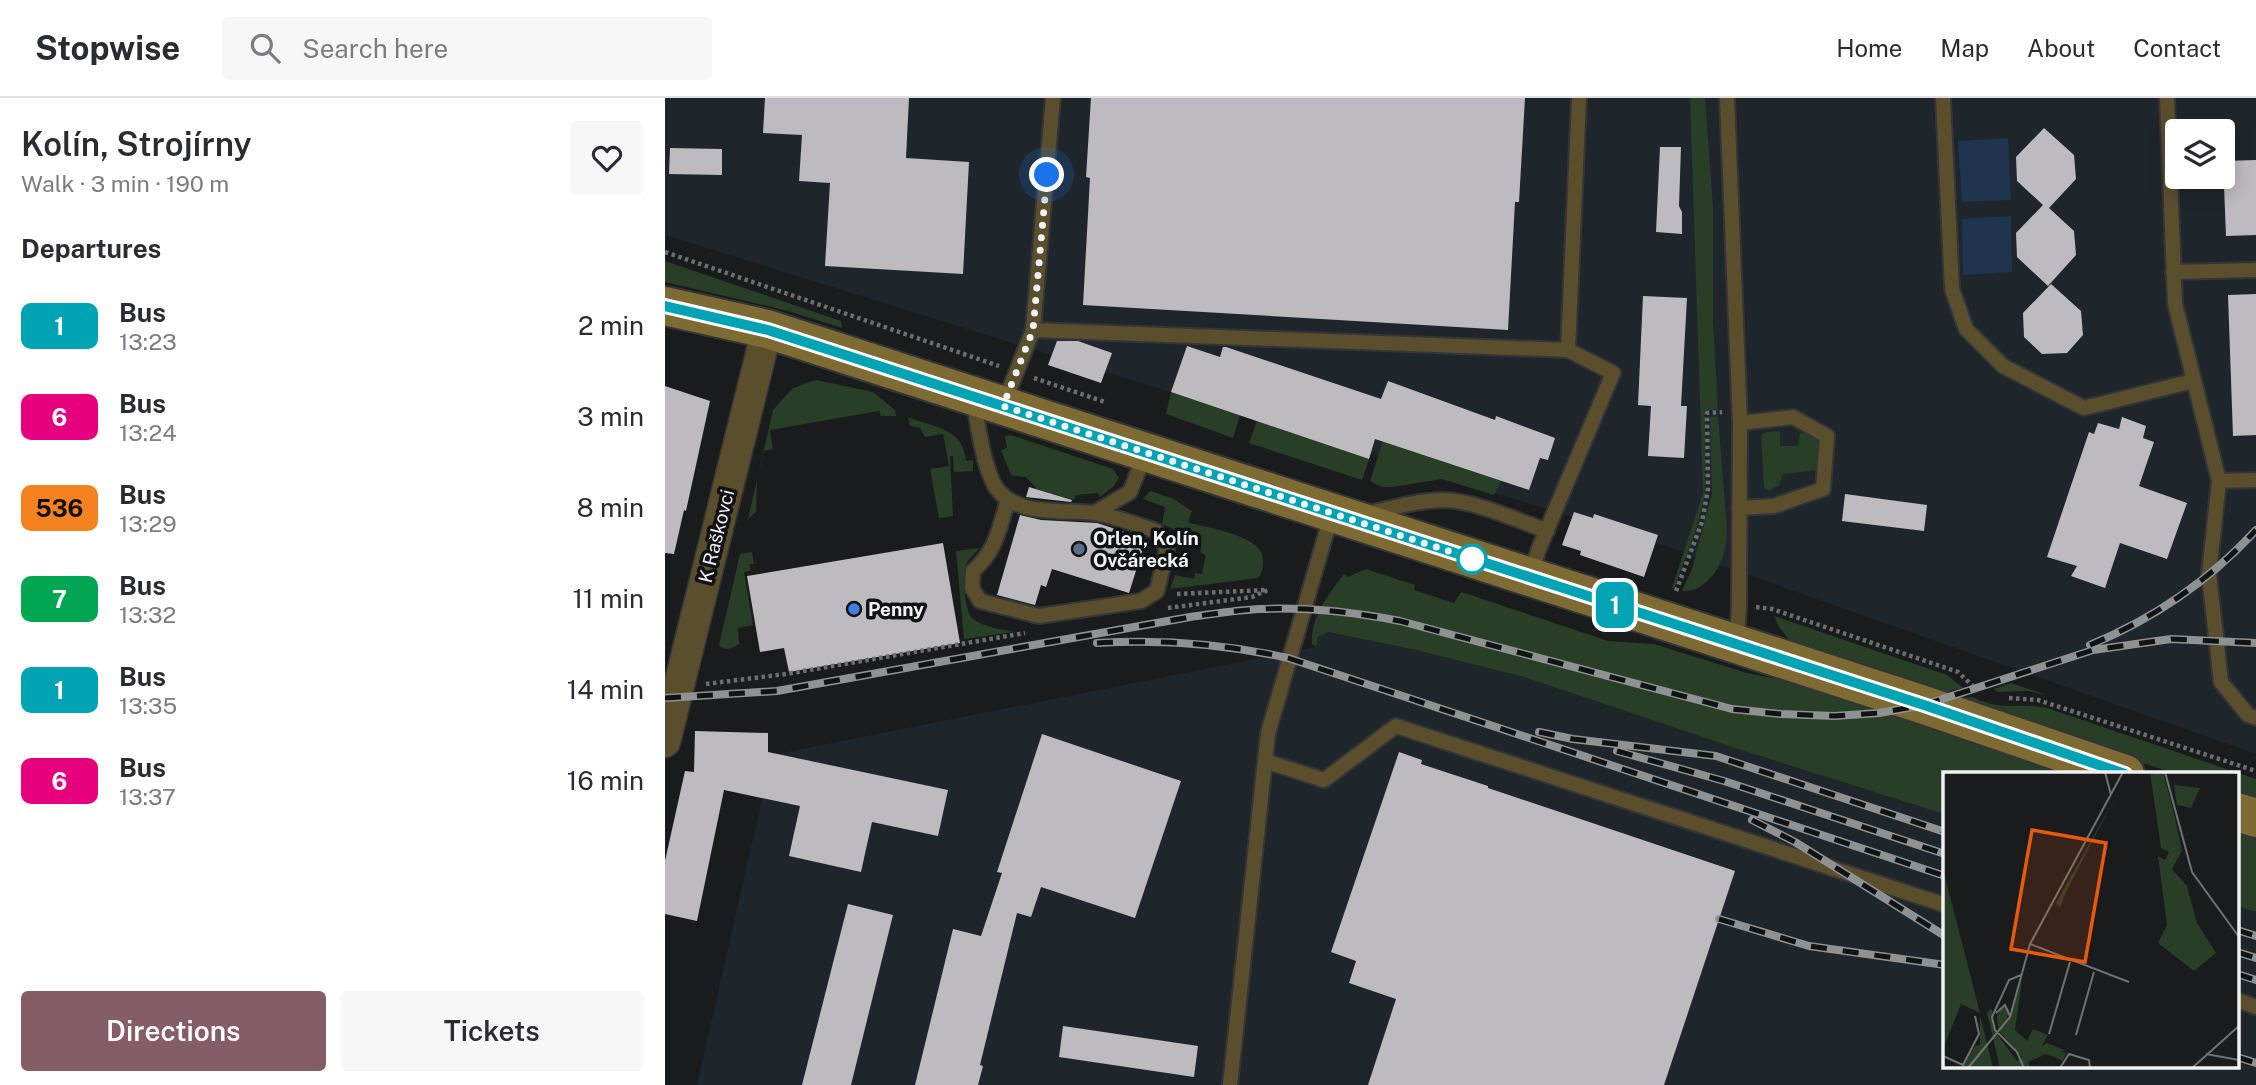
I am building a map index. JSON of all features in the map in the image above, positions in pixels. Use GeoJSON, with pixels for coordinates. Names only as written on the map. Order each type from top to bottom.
{"type":"FeatureCollection","features":[{"type":"Feature","properties":{"kind":"main road"},"geometry":{"type":"LineString","coordinates":[[665,306],[768,330],[1924,705],[2119,772]]}},
{"type":"Feature","properties":{"kind":"main road"},"geometry":{"type":"LineString","coordinates":[[2239,813],[2256,818]]}},
{"type":"Feature","properties":{"kind":"street","name":"K Raškovci"},"geometry":{"type":"LineString","coordinates":[[665,742],[768,330]]}},
{"type":"Feature","properties":{"kind":"lane"},"geometry":{"type":"LineString","coordinates":[[1008,500],[988,558],[973,571],[972,588],[980,601],[1039,616],[1142,601],[1157,591],[1167,549],[1156,531],[1094,513],[1048,512],[1008,500],[996,488],[979,436],[988,401],[1033,330],[1053,98]]}},
{"type":"Feature","properties":{"kind":"lane"},"geometry":{"type":"LineString","coordinates":[[1568,350],[1579,98]]}},
{"type":"Feature","properties":{"kind":"lane"},"geometry":{"type":"LineString","coordinates":[[1727,98],[1740,417],[1739,605],[1736,645]]}},
{"type":"Feature","properties":{"kind":"lane"},"geometry":{"type":"LineString","coordinates":[[1943,98],[1952,289],[1966,329],[2003,366],[2084,408],[2193,380]]}},
{"type":"Feature","properties":{"kind":"lane"},"geometry":{"type":"LineString","coordinates":[[2167,98],[2175,304],[2219,481],[2209,574],[2221,682],[2248,715],[2256,718]]}},
{"type":"Feature","properties":{"kind":"lane"},"geometry":{"type":"LineString","coordinates":[[2173,271],[2256,270]]}},
{"type":"Feature","properties":{"kind":"lane"},"geometry":{"type":"LineString","coordinates":[[1033,330],[1568,350],[1613,373],[1530,578]]}},
{"type":"Feature","properties":{"kind":"lane"},"geometry":{"type":"LineString","coordinates":[[1739,508],[1775,506],[1823,489],[1828,436],[1793,417],[1740,417]]}},
{"type":"Feature","properties":{"kind":"lane"},"geometry":{"type":"LineString","coordinates":[[1094,513],[1130,492],[1145,452]]}},
{"type":"Feature","properties":{"kind":"lane"},"geometry":{"type":"LineString","coordinates":[[2219,481],[2256,480]]}},
{"type":"Feature","properties":{"kind":"lane"},"geometry":{"type":"LineString","coordinates":[[1230,1085],[1268,733],[1281,683],[1341,516],[1402,504],[1445,500],[1490,510],[1547,531]]}},
{"type":"Feature","properties":{"kind":"lane"},"geometry":{"type":"LineString","coordinates":[[1265,761],[1324,780],[1396,726],[1943,905]]}},
{"type":"Feature","properties":{"kind":"lane"},"geometry":{"type":"LineString","coordinates":[[2239,1001],[2256,1007]]}},
{"type":"Feature","properties":{"kind":"path"},"geometry":{"type":"LineString","coordinates":[[1674,595],[1689,562],[1702,522],[1708,489],[1707,413],[1740,417]]}},
{"type":"Feature","properties":{"kind":"path"},"geometry":{"type":"LineString","coordinates":[[1157,591],[1169,595],[1270,589],[1252,597],[1167,608]]}},
{"type":"Feature","properties":{"kind":"path"},"geometry":{"type":"LineString","coordinates":[[700,691],[705,684],[714,681],[773,676],[1033,632]]}},
{"type":"Feature","properties":{"kind":"shaded area"},"geometry":{"type":"Polygon","coordinates":[[[665,98],[2256,98],[2256,754],[1672,548],[665,235],[665,98]]]}},
{"type":"Feature","properties":{"kind":"shaded area"},"geometry":{"type":"Polygon","coordinates":[[[1328,632],[1416,650],[1524,677],[1744,751],[1943,814],[1943,1068],[2239,1068],[2239,907],[2256,912],[2256,1085],[697,1085],[772,755],[1315,647],[1318,637],[1328,632]]]}},
{"type":"Feature","properties":{"kind":"green space"},"geometry":{"type":"Polygon","coordinates":[[[1690,98],[1705,98],[1713,208],[1713,320],[1718,409],[1705,411],[1705,495],[1695,533],[1674,589],[1672,588],[1703,493],[1690,98]]]}},
{"type":"Feature","properties":{"kind":"green space"},"geometry":{"type":"Polygon","coordinates":[[[665,261],[841,321],[842,328],[788,311],[665,282],[665,261]]]}},
{"type":"Feature","properties":{"kind":"green space"},"geometry":{"type":"Polygon","coordinates":[[[816,380],[873,392],[895,410],[896,416],[881,416],[879,411],[770,430],[773,449],[764,451],[757,480],[756,512],[748,519],[773,410],[793,388],[816,380]]]}},
{"type":"Feature","properties":{"kind":"green space"},"geometry":{"type":"Polygon","coordinates":[[[1171,392],[1240,415],[1233,438],[1166,414],[1171,392]]]}},
{"type":"Feature","properties":{"kind":"green space"},"geometry":{"type":"Polygon","coordinates":[[[1718,416],[1727,523],[1726,546],[1722,560],[1709,580],[1696,589],[1682,591],[1692,569],[1712,494],[1710,417],[1718,416]]]}},
{"type":"Feature","properties":{"kind":"green space"},"geometry":{"type":"Polygon","coordinates":[[[908,417],[946,430],[959,441],[966,461],[973,460],[973,471],[954,472],[953,456],[950,456],[953,516],[939,518],[930,469],[949,466],[943,434],[925,437],[920,428],[910,426],[908,417]]]}},
{"type":"Feature","properties":{"kind":"green space"},"geometry":{"type":"Polygon","coordinates":[[[1257,421],[1369,459],[1362,480],[1249,443],[1257,421]]]}},
{"type":"Feature","properties":{"kind":"green space"},"geometry":{"type":"Polygon","coordinates":[[[1780,431],[1780,446],[1798,446],[1800,433],[1813,437],[1820,450],[1819,470],[1783,474],[1779,485],[1769,491],[1764,488],[1761,435],[1780,431]]]}},
{"type":"Feature","properties":{"kind":"green space"},"geometry":{"type":"Polygon","coordinates":[[[1011,435],[1113,469],[1119,478],[1113,487],[1100,497],[1098,493],[1076,495],[1074,500],[1037,489],[1026,477],[1011,475],[1001,450],[1007,448],[1005,436],[1011,435]]]}},
{"type":"Feature","properties":{"kind":"green space"},"geometry":{"type":"Polygon","coordinates":[[[1383,441],[1501,481],[1494,495],[1442,479],[1382,487],[1370,481],[1383,441]]]}},
{"type":"Feature","properties":{"kind":"green space"},"geometry":{"type":"Polygon","coordinates":[[[1150,491],[1172,498],[1192,511],[1188,522],[1235,535],[1256,546],[1262,553],[1263,563],[1258,578],[1170,589],[1175,575],[1194,579],[1195,573],[1202,574],[1206,555],[1200,552],[1201,547],[1180,542],[1173,529],[1162,524],[1165,507],[1143,499],[1150,491]]]}},
{"type":"Feature","properties":{"kind":"green space"},"geometry":{"type":"Polygon","coordinates":[[[979,548],[968,561],[965,570],[967,608],[972,618],[981,624],[1014,632],[964,639],[956,551],[979,548]]]}},
{"type":"Feature","properties":{"kind":"green space"},"geometry":{"type":"Polygon","coordinates":[[[752,552],[754,564],[750,564],[750,571],[744,572],[753,625],[738,628],[739,644],[726,649],[719,645],[740,554],[752,552]]]}},
{"type":"Feature","properties":{"kind":"green space"},"geometry":{"type":"Polygon","coordinates":[[[1366,569],[1415,585],[1414,590],[1454,603],[1461,592],[1608,641],[1654,644],[1747,673],[1792,682],[2067,772],[1943,772],[1943,814],[1744,751],[1524,677],[1416,650],[1328,632],[1318,637],[1316,647],[1312,644],[1312,634],[1317,615],[1344,574],[1348,577],[1366,569]]]}},
{"type":"Feature","properties":{"kind":"green space"},"geometry":{"type":"Polygon","coordinates":[[[1774,616],[1947,675],[1963,688],[1937,694],[1791,642],[1774,616]]]}},
{"type":"Feature","properties":{"kind":"green space"},"geometry":{"type":"Polygon","coordinates":[[[2011,683],[2050,696],[2028,691],[1998,692],[1993,689],[2011,683]]]}},
{"type":"Feature","properties":{"kind":"green space"},"geometry":{"type":"Polygon","coordinates":[[[1973,697],[1993,704],[2047,708],[2235,772],[2170,772],[1954,700],[1973,697]]]}},
{"type":"Feature","properties":{"kind":"green space"},"geometry":{"type":"Polygon","coordinates":[[[2239,773],[2256,779],[2256,802],[2239,796],[2239,773]]]}},
{"type":"Feature","properties":{"kind":"green space"},"geometry":{"type":"Polygon","coordinates":[[[2239,830],[2256,835],[2256,912],[2239,907],[2239,830]]]}},
{"type":"Feature","properties":{"kind":"water"},"geometry":{"type":"Polygon","coordinates":[[[2008,138],[2011,200],[1962,202],[1958,141],[2008,138]]]}},
{"type":"Feature","properties":{"kind":"water"},"geometry":{"type":"Polygon","coordinates":[[[2011,216],[2012,272],[1963,275],[1962,219],[2011,216]]]}},
{"type":"Feature","properties":{"kind":"building"},"geometry":{"type":"Polygon","coordinates":[[[765,98],[909,98],[906,158],[969,162],[963,274],[825,266],[830,183],[799,181],[802,135],[763,133],[765,98]]]}},
{"type":"Feature","properties":{"kind":"building"},"geometry":{"type":"Polygon","coordinates":[[[1091,98],[1525,98],[1519,202],[1515,202],[1508,330],[1083,305],[1091,98]]]}},
{"type":"Feature","properties":{"kind":"building"},"geometry":{"type":"Polygon","coordinates":[[[2044,128],[2074,155],[2076,179],[2049,208],[2074,231],[2076,255],[2048,286],[2017,257],[2016,233],[2043,205],[2017,181],[2016,157],[2044,128]]]}},
{"type":"Feature","properties":{"kind":"building"},"geometry":{"type":"Polygon","coordinates":[[[1660,147],[1681,147],[1679,206],[1682,212],[1682,234],[1656,232],[1660,147]]]}},
{"type":"Feature","properties":{"kind":"building"},"geometry":{"type":"Polygon","coordinates":[[[670,148],[722,149],[722,175],[669,174],[670,148]]]}},
{"type":"Feature","properties":{"kind":"building"},"geometry":{"type":"Polygon","coordinates":[[[2256,160],[2256,235],[2226,236],[2224,189],[2235,189],[2235,161],[2256,160]]]}},
{"type":"Feature","properties":{"kind":"building"},"geometry":{"type":"Polygon","coordinates":[[[2051,284],[2081,311],[2083,335],[2067,353],[2042,354],[2024,337],[2023,313],[2051,284]]]}},
{"type":"Feature","properties":{"kind":"building"},"geometry":{"type":"Polygon","coordinates":[[[2256,294],[2256,435],[2233,436],[2228,295],[2256,294]]]}},
{"type":"Feature","properties":{"kind":"building"},"geometry":{"type":"Polygon","coordinates":[[[1643,296],[1687,298],[1681,406],[1687,406],[1684,458],[1648,456],[1651,406],[1638,405],[1643,296]]]}},
{"type":"Feature","properties":{"kind":"building"},"geometry":{"type":"Polygon","coordinates":[[[1057,341],[1078,341],[1112,353],[1101,383],[1048,365],[1057,341]]]}},
{"type":"Feature","properties":{"kind":"building"},"geometry":{"type":"Polygon","coordinates":[[[1187,346],[1220,357],[1223,347],[1226,347],[1381,399],[1388,381],[1495,420],[1496,416],[1555,438],[1548,460],[1540,458],[1529,490],[1375,439],[1369,459],[1171,392],[1187,346]]]}},
{"type":"Feature","properties":{"kind":"building"},"geometry":{"type":"Polygon","coordinates":[[[665,386],[710,401],[674,554],[665,553],[665,386]]]}},
{"type":"Feature","properties":{"kind":"building"},"geometry":{"type":"Polygon","coordinates":[[[2122,417],[2146,426],[2143,438],[2154,442],[2139,486],[2187,503],[2167,559],[2120,543],[2105,588],[2071,576],[2077,566],[2047,557],[2089,432],[2094,434],[2098,423],[2119,429],[2122,417]]]}},
{"type":"Feature","properties":{"kind":"building"},"geometry":{"type":"Polygon","coordinates":[[[1029,487],[1072,500],[1026,497],[1029,487]]]}},
{"type":"Feature","properties":{"kind":"building"},"geometry":{"type":"Polygon","coordinates":[[[1845,494],[1927,505],[1924,531],[1842,521],[1845,494]]]}},
{"type":"Feature","properties":{"kind":"building"},"geometry":{"type":"Polygon","coordinates":[[[1574,512],[1593,518],[1594,514],[1658,535],[1644,577],[1580,555],[1581,551],[1562,545],[1574,512]]]}},
{"type":"Feature","properties":{"kind":"building"},"geometry":{"type":"Polygon","coordinates":[[[1020,515],[1041,520],[1097,523],[1146,539],[1129,593],[1052,569],[1046,587],[1041,585],[1035,605],[997,595],[1020,515]]]}},
{"type":"Feature","properties":{"kind":"building","name":"Penny"},"geometry":{"type":"Polygon","coordinates":[[[943,543],[960,643],[789,672],[784,648],[760,652],[747,576],[943,543]]]}},
{"type":"Feature","properties":{"kind":"building"},"geometry":{"type":"Polygon","coordinates":[[[695,731],[768,733],[768,752],[948,790],[938,836],[872,822],[861,872],[789,856],[800,806],[724,790],[697,921],[665,914],[665,861],[685,771],[694,772],[695,731]]]}},
{"type":"Feature","properties":{"kind":"building"},"geometry":{"type":"Polygon","coordinates":[[[1042,734],[1181,781],[1135,918],[1041,887],[1031,917],[1017,913],[980,1065],[983,1066],[978,1085],[915,1085],[953,929],[981,936],[1002,873],[997,872],[1042,734]]]}},
{"type":"Feature","properties":{"kind":"building"},"geometry":{"type":"Polygon","coordinates":[[[1399,752],[1422,760],[1421,764],[1488,788],[1735,871],[1664,1085],[1368,1085],[1396,999],[1349,983],[1356,961],[1331,952],[1399,752]]]}},
{"type":"Feature","properties":{"kind":"building"},"geometry":{"type":"Polygon","coordinates":[[[848,904],[893,915],[851,1085],[802,1085],[848,904]]]}},
{"type":"Feature","properties":{"kind":"building"},"geometry":{"type":"Polygon","coordinates":[[[1063,1026],[1198,1046],[1194,1077],[1059,1057],[1063,1026]]]}},
{"type":"Feature","properties":{"kind":"railway"},"geometry":{"type":"LineString","coordinates":[[2090,645],[2136,623],[2200,582],[2256,530]]}},
{"type":"Feature","properties":{"kind":"railway"},"geometry":{"type":"LineString","coordinates":[[665,698],[777,691],[1190,617],[1260,609],[1330,611],[1400,621],[1732,709],[1834,716],[1879,713],[1924,705],[2093,650],[2171,639],[2256,643]]}},
{"type":"Feature","properties":{"kind":"railway"},"geometry":{"type":"LineString","coordinates":[[1097,643],[1193,644],[1288,658],[1943,875]]}},
{"type":"Feature","properties":{"kind":"railway"},"geometry":{"type":"LineString","coordinates":[[1539,732],[1573,739],[1716,756],[1943,831]]}},
{"type":"Feature","properties":{"kind":"railway"},"geometry":{"type":"LineString","coordinates":[[1617,751],[1724,781],[1943,853]]}},
{"type":"Feature","properties":{"kind":"railway"},"geometry":{"type":"LineString","coordinates":[[1752,820],[1795,842],[1943,935]]}},
{"type":"Feature","properties":{"kind":"railway"},"geometry":{"type":"LineString","coordinates":[[1719,919],[1809,946],[1943,965]]}},
{"type":"Feature","properties":{"kind":"railway"},"geometry":{"type":"LineString","coordinates":[[2239,931],[2256,936]]}},
{"type":"Feature","properties":{"kind":"railway"},"geometry":{"type":"LineString","coordinates":[[2239,953],[2256,958]]}},
{"type":"Feature","properties":{"kind":"railway"},"geometry":{"type":"LineString","coordinates":[[2239,975],[2256,980]]}},
{"type":"Feature","properties":{"kind":"railway"},"geometry":{"type":"LineString","coordinates":[[2239,1058],[2256,1063]]}},
{"type":"Feature","properties":{"kind":"bus line","name":"1"},"geometry":{"type":"LineString","coordinates":[[665,306],[768,330],[1924,705],[2119,772]]}},
{"type":"Feature","properties":{"kind":"place","name":"Orlen, Kolín Ovčárecká"},"geometry":{"type":"Point","coordinates":[1079,549]}},
{"type":"Feature","properties":{"kind":"place","name":"Penny"},"geometry":{"type":"Point","coordinates":[854,609]}},
{"type":"Feature","properties":{"kind":"route"},"geometry":{"type":"LineString","coordinates":[[1047,175],[1033,330],[1003,406],[1479,561],[1472,559]]}}]}
